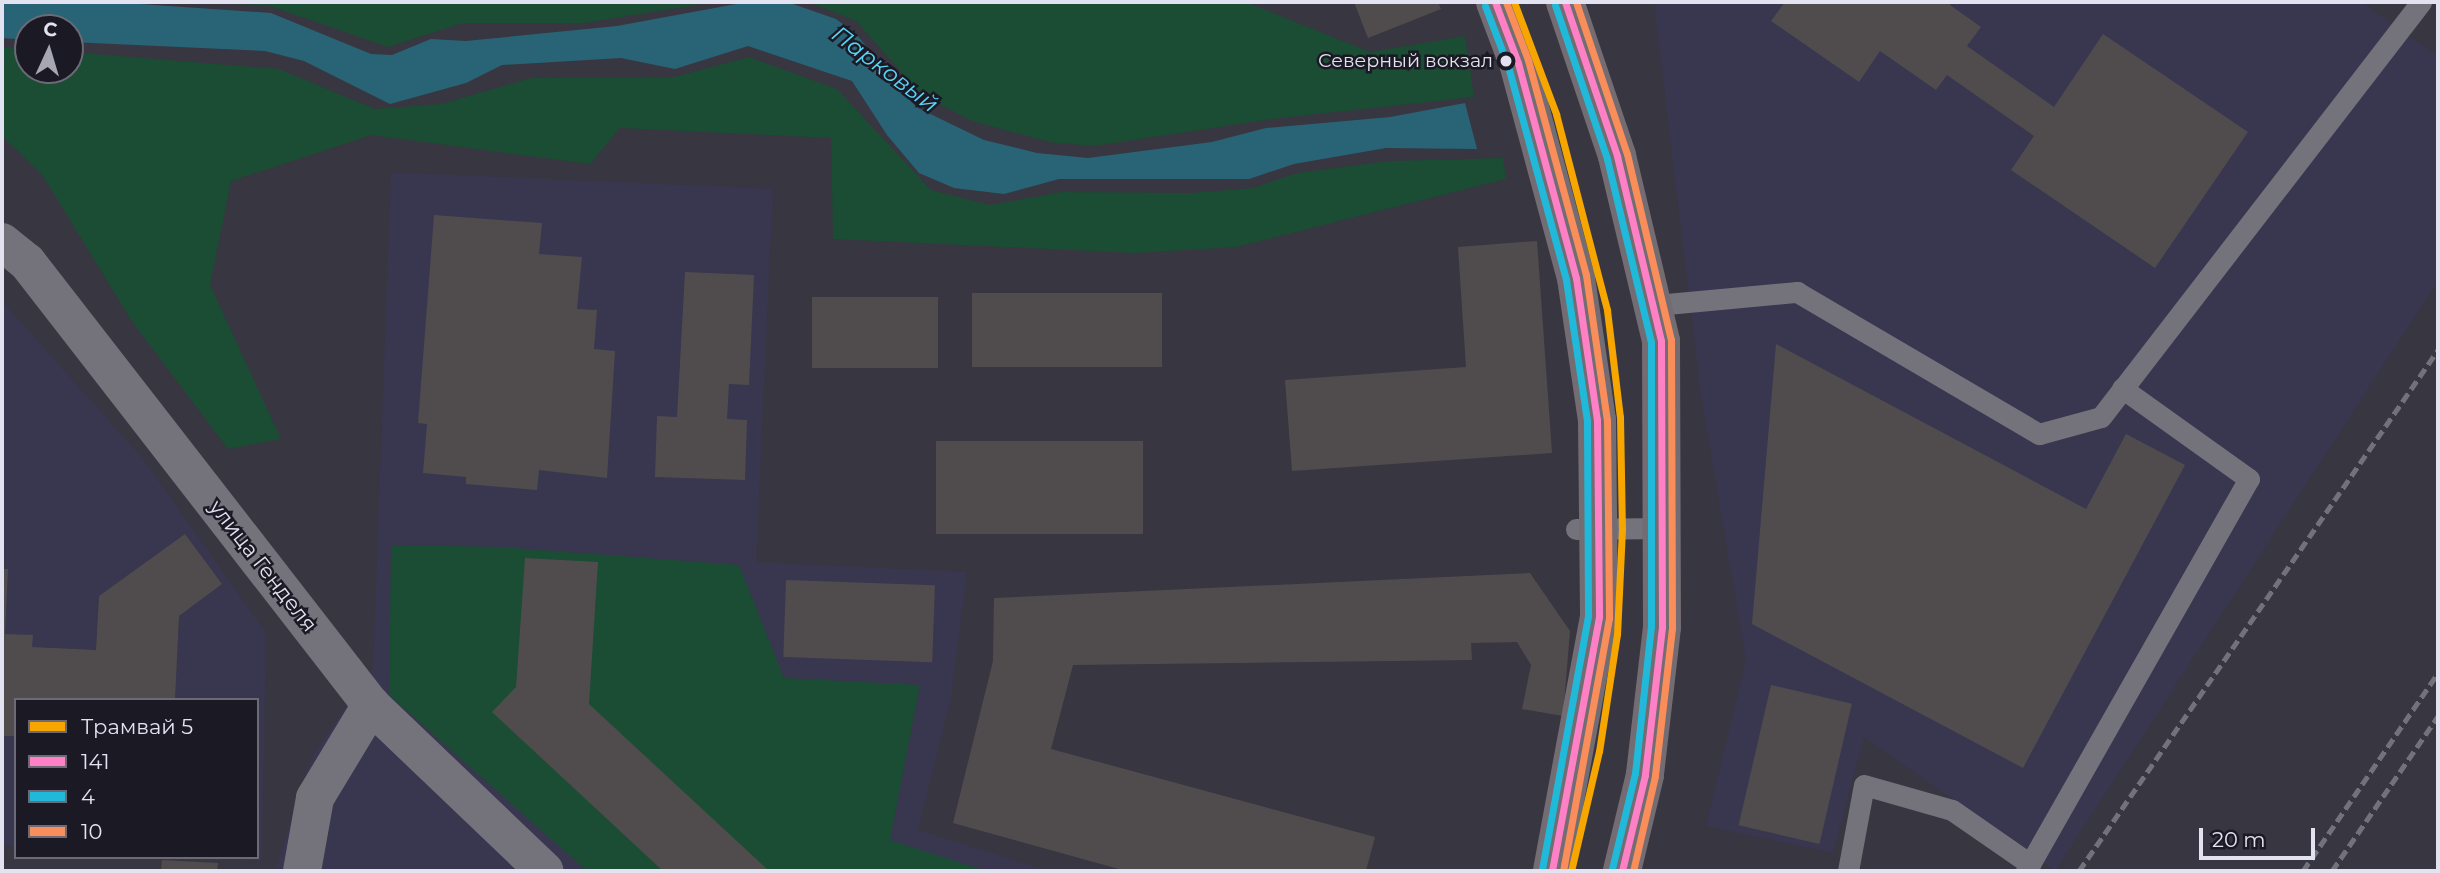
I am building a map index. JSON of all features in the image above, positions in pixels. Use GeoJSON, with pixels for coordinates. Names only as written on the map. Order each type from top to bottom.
{"type":"FeatureCollection","features":[{"type":"Feature","properties":{"kind":"main road"},"geometry":{"type":"LineString","coordinates":[[1495,2],[1518,63],[1576,278],[1593,368],[1587,529],[1599,617],[1552,871]]}},
{"type":"Feature","properties":{"kind":"main road"},"geometry":{"type":"LineString","coordinates":[[1565,2],[1617,156],[1656,305],[1662,354],[1662,627],[1645,775],[1622,871]]}},
{"type":"Feature","properties":{"kind":"street","name":"улица Генделя"},"geometry":{"type":"LineString","coordinates":[[2,242],[27,262],[371,705],[545,871]]}},
{"type":"Feature","properties":{"kind":"street"},"geometry":{"type":"LineString","coordinates":[[302,871],[315,798],[371,705]]}},
{"type":"Feature","properties":{"kind":"lane"},"geometry":{"type":"LineString","coordinates":[[1656,305],[1797,292],[2039,434],[2101,416],[2421,2]]}},
{"type":"Feature","properties":{"kind":"lane"},"geometry":{"type":"LineString","coordinates":[[2432,2],[2438,6]]}},
{"type":"Feature","properties":{"kind":"lane"},"geometry":{"type":"LineString","coordinates":[[1848,871],[1864,785],[1952,810],[2028,868],[2249,479],[2122,388]]}},
{"type":"Feature","properties":{"kind":"lane"},"geometry":{"type":"LineString","coordinates":[[1587,529],[1664,528]]}},
{"type":"Feature","properties":{"kind":"shaded area"},"geometry":{"type":"Polygon","coordinates":[[[1654,2],[2361,2],[2438,56],[2438,281],[2055,871],[1864,737],[1833,853],[1706,826],[1746,660],[1700,388],[1654,2]]]}},
{"type":"Feature","properties":{"kind":"shaded area"},"geometry":{"type":"Polygon","coordinates":[[[391,172],[773,189],[756,562],[967,572],[951,698],[918,830],[1048,871],[275,871],[311,758],[373,668],[391,172]]]}},
{"type":"Feature","properties":{"kind":"shaded area"},"geometry":{"type":"Polygon","coordinates":[[[2,301],[143,459],[266,633],[262,861],[234,859],[259,859],[259,698],[175,698],[179,616],[222,584],[185,534],[99,596],[96,650],[32,647],[32,636],[5,634],[2,301]]]}},
{"type":"Feature","properties":{"kind":"shaded area"},"geometry":{"type":"Polygon","coordinates":[[[2,736],[14,736],[14,845],[2,845],[2,736]]]}},
{"type":"Feature","properties":{"kind":"green space"},"geometry":{"type":"Polygon","coordinates":[[[210,2],[714,2],[584,23],[463,23],[388,47],[270,6],[210,2]]]}},
{"type":"Feature","properties":{"kind":"green space"},"geometry":{"type":"Polygon","coordinates":[[[809,2],[1246,2],[1370,52],[1465,36],[1474,97],[1272,119],[1094,146],[1049,142],[972,121],[923,96],[856,21],[809,2]]]}},
{"type":"Feature","properties":{"kind":"green space"},"geometry":{"type":"Polygon","coordinates":[[[2,47],[14,48],[14,84],[84,84],[84,53],[279,69],[375,109],[441,104],[532,78],[674,77],[749,57],[837,89],[931,190],[990,205],[1062,192],[1192,193],[1253,188],[1297,173],[1390,161],[1503,158],[1506,179],[1236,247],[1135,253],[833,239],[831,138],[620,128],[590,164],[371,135],[231,181],[210,285],[281,439],[228,449],[131,320],[43,176],[2,136],[2,47]]]}},
{"type":"Feature","properties":{"kind":"green space"},"geometry":{"type":"Polygon","coordinates":[[[391,545],[500,547],[739,565],[784,678],[920,685],[890,840],[987,871],[587,871],[389,695],[391,545]]]}},
{"type":"Feature","properties":{"kind":"water"},"geometry":{"type":"Polygon","coordinates":[[[2,2],[111,2],[271,13],[371,54],[392,55],[431,39],[466,41],[617,26],[747,2],[790,3],[836,19],[856,34],[916,107],[984,140],[1037,153],[1088,158],[1212,142],[1266,128],[1390,117],[1465,103],[1477,149],[1386,148],[1294,164],[1249,179],[1059,179],[1004,194],[954,188],[919,173],[887,135],[852,81],[748,46],[675,69],[621,58],[502,65],[466,83],[390,104],[304,61],[265,51],[84,43],[84,14],[14,14],[14,39],[2,38],[2,2]]]}},
{"type":"Feature","properties":{"kind":"building"},"geometry":{"type":"Polygon","coordinates":[[[1354,2],[1438,2],[1441,9],[1368,38],[1354,2]]]}},
{"type":"Feature","properties":{"kind":"building"},"geometry":{"type":"Polygon","coordinates":[[[1785,2],[1952,2],[1950,5],[1981,27],[1967,46],[2054,107],[2103,34],[2248,132],[2155,268],[2011,170],[2034,136],[1947,75],[1936,90],[1880,51],[1859,82],[1771,21],[1785,2]]]}},
{"type":"Feature","properties":{"kind":"building"},"geometry":{"type":"Polygon","coordinates":[[[434,215],[542,223],[539,254],[582,257],[577,309],[597,310],[594,349],[615,351],[607,478],[539,470],[537,490],[466,484],[466,477],[423,473],[427,424],[418,423],[434,215]]]}},
{"type":"Feature","properties":{"kind":"building"},"geometry":{"type":"Polygon","coordinates":[[[1537,241],[1552,453],[1292,471],[1285,380],[1466,367],[1458,247],[1537,241]]]}},
{"type":"Feature","properties":{"kind":"building"},"geometry":{"type":"Polygon","coordinates":[[[685,272],[754,275],[749,385],[729,384],[727,419],[747,420],[745,480],[655,477],[657,416],[677,417],[685,272]]]}},
{"type":"Feature","properties":{"kind":"building"},"geometry":{"type":"Polygon","coordinates":[[[972,293],[1162,293],[1162,367],[972,367],[972,293]]]}},
{"type":"Feature","properties":{"kind":"building"},"geometry":{"type":"Polygon","coordinates":[[[812,297],[938,297],[938,368],[812,368],[812,297]]]}},
{"type":"Feature","properties":{"kind":"building"},"geometry":{"type":"Polygon","coordinates":[[[1776,344],[2086,509],[2126,434],[2185,465],[2023,768],[1752,624],[1776,344]]]}},
{"type":"Feature","properties":{"kind":"building"},"geometry":{"type":"Polygon","coordinates":[[[936,441],[1143,441],[1143,534],[936,534],[936,441]]]}},
{"type":"Feature","properties":{"kind":"building"},"geometry":{"type":"Polygon","coordinates":[[[185,534],[222,584],[179,616],[175,698],[14,698],[14,736],[2,736],[2,569],[8,569],[5,634],[33,635],[32,647],[96,650],[99,596],[185,534]]]}},
{"type":"Feature","properties":{"kind":"building"},"geometry":{"type":"Polygon","coordinates":[[[525,558],[598,562],[589,704],[769,871],[663,871],[492,712],[516,687],[525,558]]]}},
{"type":"Feature","properties":{"kind":"building"},"geometry":{"type":"Polygon","coordinates":[[[1530,573],[1570,631],[1563,716],[1522,709],[1531,665],[1517,642],[1471,643],[1472,660],[1073,665],[1051,749],[1375,837],[1366,871],[1126,871],[953,823],[993,661],[994,598],[1530,573]]]}},
{"type":"Feature","properties":{"kind":"building"},"geometry":{"type":"Polygon","coordinates":[[[786,580],[935,585],[932,662],[783,657],[786,580]]]}},
{"type":"Feature","properties":{"kind":"building"},"geometry":{"type":"Polygon","coordinates":[[[1771,685],[1852,704],[1819,844],[1739,825],[1771,685]]]}},
{"type":"Feature","properties":{"kind":"building"},"geometry":{"type":"Polygon","coordinates":[[[162,860],[218,863],[217,871],[161,871],[162,860]]]}},
{"type":"Feature","properties":{"kind":"railway"},"geometry":{"type":"LineString","coordinates":[[2079,871],[2438,350]]}},
{"type":"Feature","properties":{"kind":"railway"},"geometry":{"type":"LineString","coordinates":[[2303,871],[2438,673]]}},
{"type":"Feature","properties":{"kind":"railway"},"geometry":{"type":"LineString","coordinates":[[2332,871],[2438,716]]}},
{"type":"Feature","properties":{"kind":"tram line","name":"5"},"geometry":{"type":"LineString","coordinates":[[1514,2],[1556,114],[1607,310],[1620,417],[1622,529],[1617,634],[1599,751],[1571,871]]}},
{"type":"Feature","properties":{"kind":"transit line","name":"141"},"geometry":{"type":"LineString","coordinates":[[1495,2],[1518,63],[1576,278],[1597,420],[1599,617],[1552,871]]}},
{"type":"Feature","properties":{"kind":"transit line","name":"10"},"geometry":{"type":"LineString","coordinates":[[1506,2],[1528,60],[1586,275],[1607,420],[1609,618],[1563,871]]}},
{"type":"Feature","properties":{"kind":"transit line","name":"141"},"geometry":{"type":"LineString","coordinates":[[1565,2],[1617,156],[1661,341],[1662,627],[1645,775],[1622,871]]}},
{"type":"Feature","properties":{"kind":"transit line","name":"10"},"geometry":{"type":"LineString","coordinates":[[1576,2],[1627,154],[1671,340],[1672,628],[1655,776],[1633,871]]}},
{"type":"Feature","properties":{"kind":"transit line","name":"4"},"geometry":{"type":"LineString","coordinates":[[1555,5],[1607,159],[1651,342],[1651,626],[1635,773],[1612,869]]}},
{"type":"Feature","properties":{"kind":"transit line","name":"4"},"geometry":{"type":"LineString","coordinates":[[1485,6],[1508,66],[1566,280],[1587,421],[1588,616],[1542,869]]}},
{"type":"Feature","properties":{"kind":"place","name":"Северный вокзал"},"geometry":{"type":"Point","coordinates":[1506,61]}},
{"type":"Feature","properties":{"kind":"water label","name":"Парковый"},"geometry":{"type":"Point","coordinates":[885,69]}}]}
